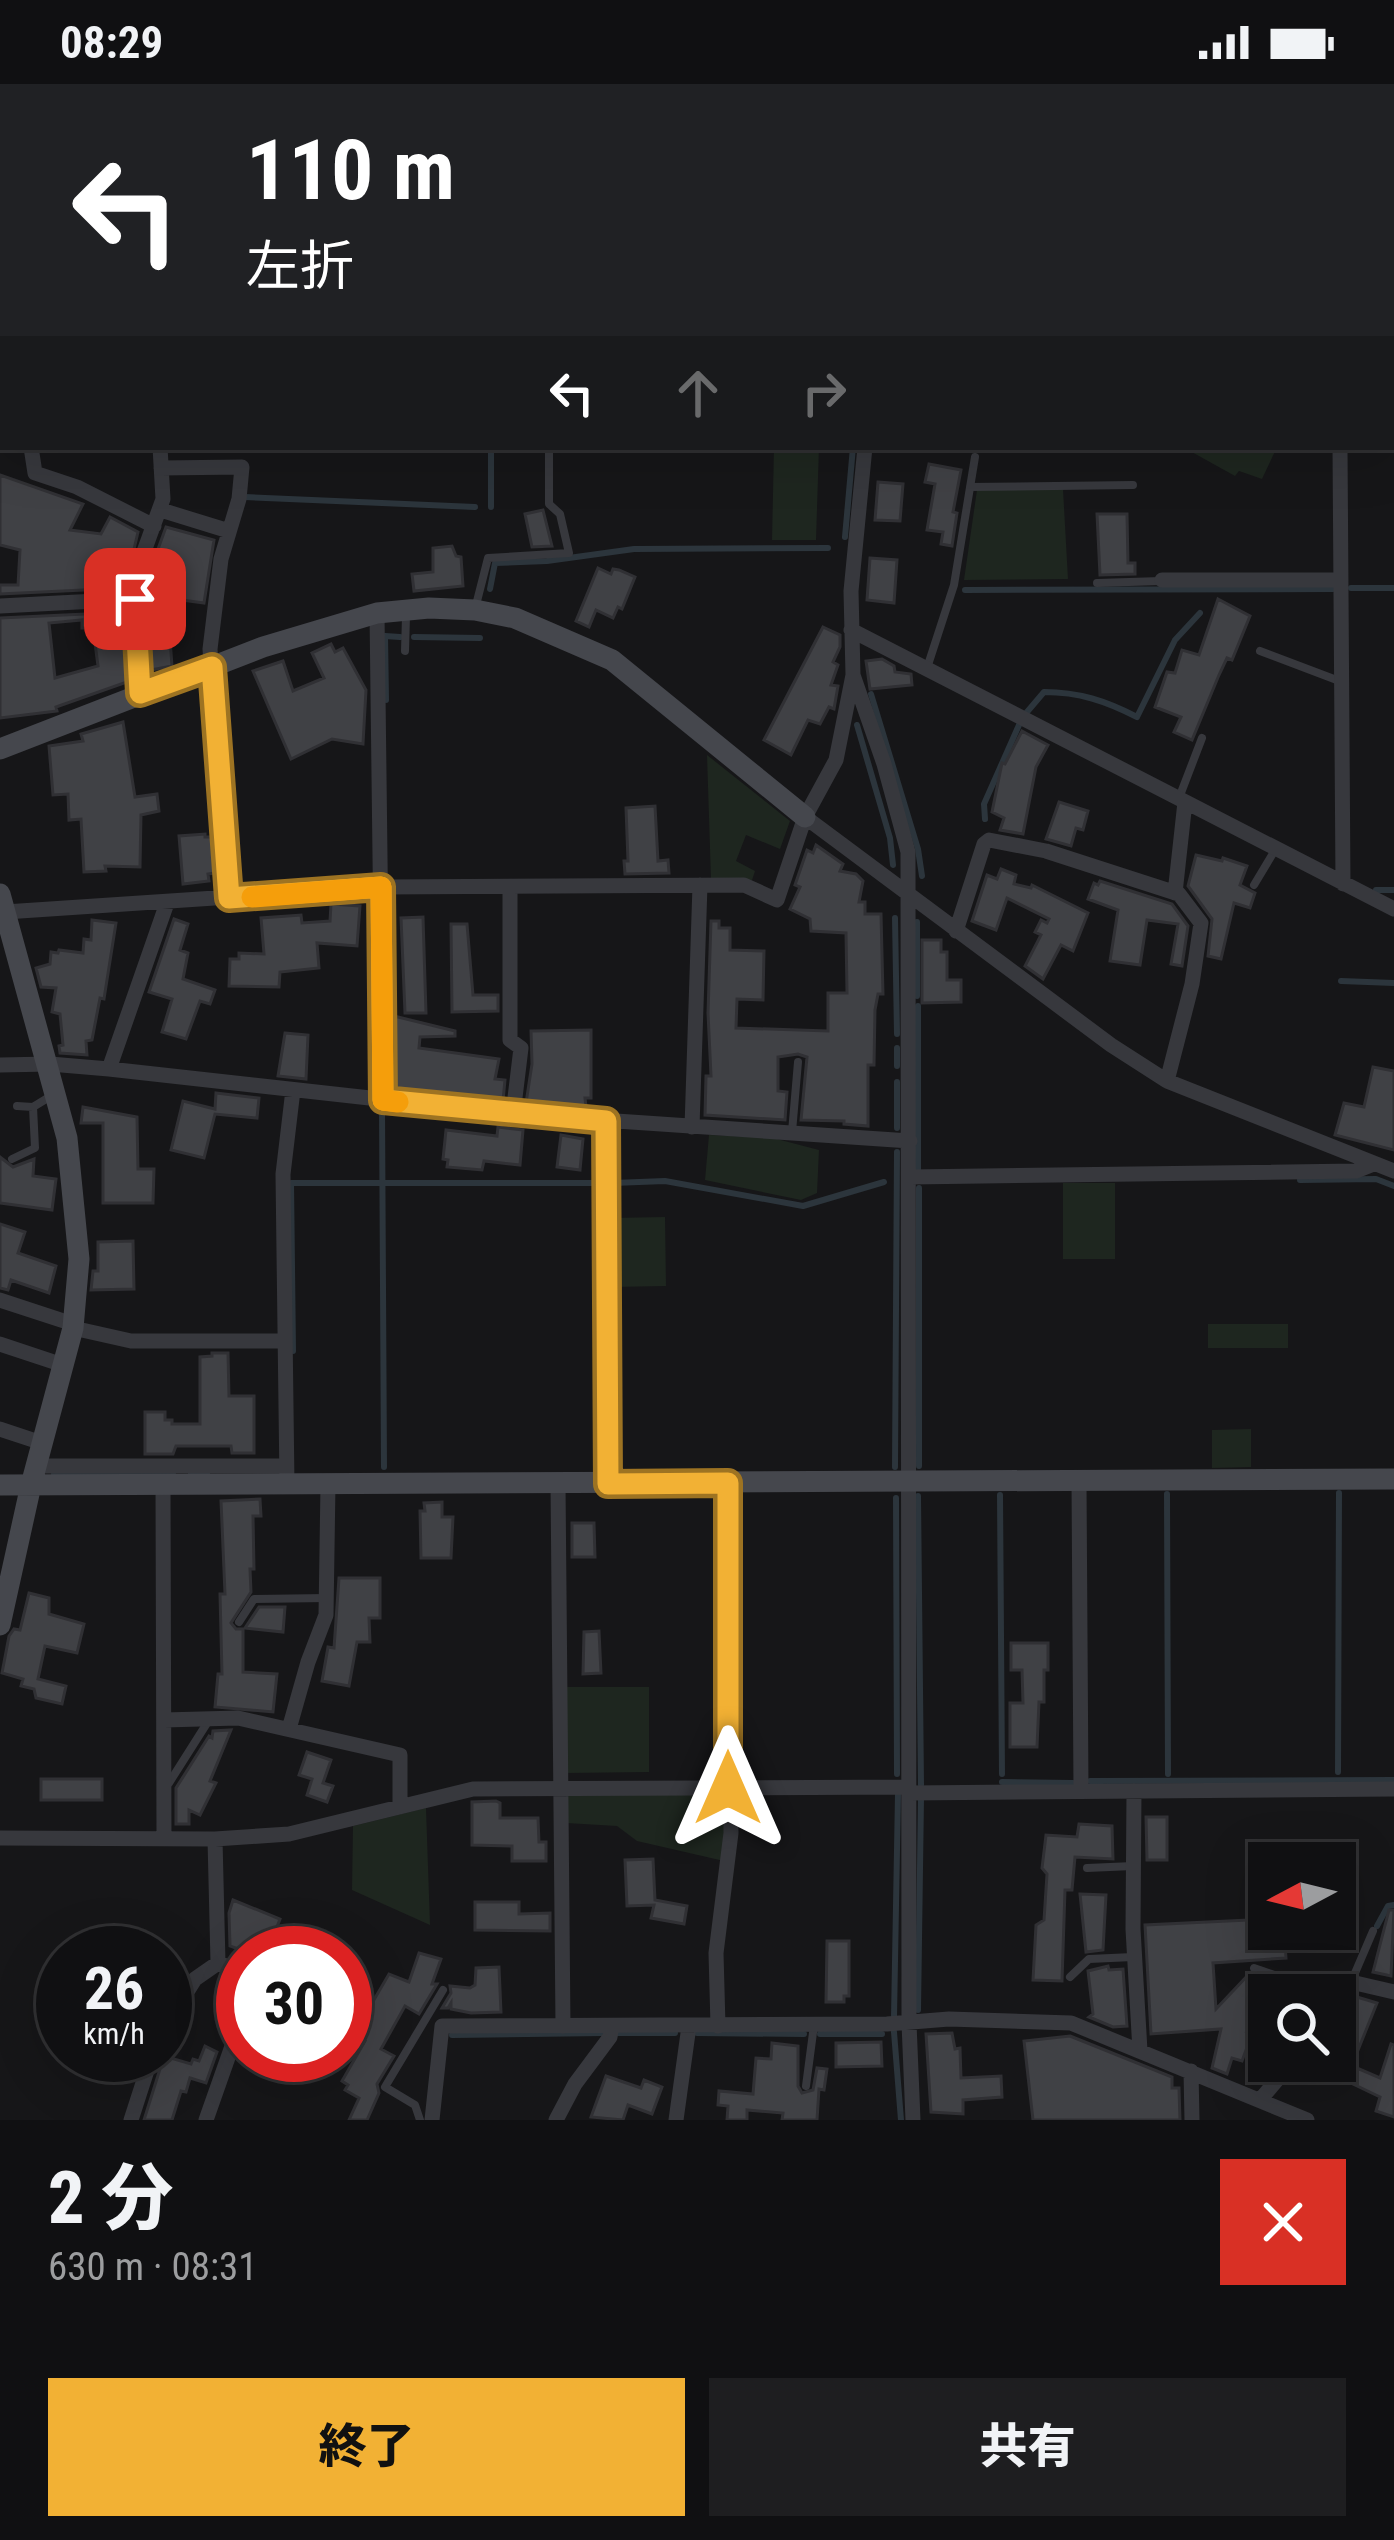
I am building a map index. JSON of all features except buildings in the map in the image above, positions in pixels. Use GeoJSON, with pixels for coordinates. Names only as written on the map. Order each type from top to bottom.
{"type":"FeatureCollection","features":[{"type":"Feature","properties":{"kind":"street"},"geometry":{"type":"LineString","coordinates":[[31,450],[35,473],[158,518],[230,531]]}},
{"type":"Feature","properties":{"kind":"street"},"geometry":{"type":"LineString","coordinates":[[140,693],[135,599],[142,556],[158,518],[160,450]]}},
{"type":"Feature","properties":{"kind":"street"},"geometry":{"type":"LineString","coordinates":[[0,1624],[73,1326],[79,1259],[57,1091],[4,916],[381,887],[743,885],[777,900],[805,817],[836,760],[853,675],[851,630],[865,450]]}},
{"type":"Feature","properties":{"kind":"street"},"geometry":{"type":"LineString","coordinates":[[1340,450],[1343,884]]}},
{"type":"Feature","properties":{"kind":"street"},"geometry":{"type":"LineString","coordinates":[[161,468],[242,467],[221,559],[212,667],[229,898]]}},
{"type":"Feature","properties":{"kind":"street"},"geometry":{"type":"LineString","coordinates":[[1162,580],[1341,580]]}},
{"type":"Feature","properties":{"kind":"street"},"geometry":{"type":"LineString","coordinates":[[0,606],[135,599]]}},
{"type":"Feature","properties":{"kind":"street"},"geometry":{"type":"LineString","coordinates":[[0,749],[212,667],[377,613],[475,610],[531,624],[612,660],[908,896],[1167,1082],[1394,1171]]}},
{"type":"Feature","properties":{"kind":"street"},"geometry":{"type":"LineString","coordinates":[[377,613],[383,1100]]}},
{"type":"Feature","properties":{"kind":"street"},"geometry":{"type":"LineString","coordinates":[[851,630],[1394,909]]}},
{"type":"Feature","properties":{"kind":"street"},"geometry":{"type":"LineString","coordinates":[[853,675],[908,852],[908,2023],[913,2120]]}},
{"type":"Feature","properties":{"kind":"street"},"geometry":{"type":"LineString","coordinates":[[1174,893],[1182,801]]}},
{"type":"Feature","properties":{"kind":"street"},"geometry":{"type":"LineString","coordinates":[[956,931],[989,840],[1046,851],[1174,893],[1201,923],[1192,984],[1167,1082]]}},
{"type":"Feature","properties":{"kind":"street"},"geometry":{"type":"LineString","coordinates":[[692,1127],[700,885]]}},
{"type":"Feature","properties":{"kind":"street"},"geometry":{"type":"LineString","coordinates":[[510,888],[510,1040],[521,1048],[513,1114]]}},
{"type":"Feature","properties":{"kind":"street"},"geometry":{"type":"LineString","coordinates":[[109,1069],[167,903]]}},
{"type":"Feature","properties":{"kind":"street"},"geometry":{"type":"LineString","coordinates":[[0,1065],[109,1069],[513,1114],[910,1141]]}},
{"type":"Feature","properties":{"kind":"street"},"geometry":{"type":"LineString","coordinates":[[287,1475],[283,1174],[293,1090]]}},
{"type":"Feature","properties":{"kind":"street"},"geometry":{"type":"LineString","coordinates":[[606,1121],[608,1484]]}},
{"type":"Feature","properties":{"kind":"street"},"geometry":{"type":"LineString","coordinates":[[910,1177],[1356,1171],[1371,1165]]}},
{"type":"Feature","properties":{"kind":"street"},"geometry":{"type":"LineString","coordinates":[[0,1300],[131,1341],[285,1341]]}},
{"type":"Feature","properties":{"kind":"street"},"geometry":{"type":"LineString","coordinates":[[0,1344],[63,1365]]}},
{"type":"Feature","properties":{"kind":"street"},"geometry":{"type":"LineString","coordinates":[[0,1429],[42,1442]]}},
{"type":"Feature","properties":{"kind":"street"},"geometry":{"type":"LineString","coordinates":[[34,1476],[163,1484],[287,1475]]}},
{"type":"Feature","properties":{"kind":"street"},"geometry":{"type":"LineString","coordinates":[[0,1485],[34,1476],[287,1475],[328,1484],[1394,1479]]}},
{"type":"Feature","properties":{"kind":"street"},"geometry":{"type":"LineString","coordinates":[[1079,1482],[1081,1792]]}},
{"type":"Feature","properties":{"kind":"street"},"geometry":{"type":"LineString","coordinates":[[718,2026],[716,1953],[731,1833],[728,1483]]}},
{"type":"Feature","properties":{"kind":"street"},"geometry":{"type":"LineString","coordinates":[[163,1484],[164,1839]]}},
{"type":"Feature","properties":{"kind":"street"},"geometry":{"type":"LineString","coordinates":[[289,1729],[326,1615],[328,1484]]}},
{"type":"Feature","properties":{"kind":"street"},"geometry":{"type":"LineString","coordinates":[[558,1484],[563,2026]]}},
{"type":"Feature","properties":{"kind":"street"},"geometry":{"type":"LineString","coordinates":[[164,1720],[238,1718],[400,1755],[400,1807]]}},
{"type":"Feature","properties":{"kind":"street"},"geometry":{"type":"LineString","coordinates":[[0,1838],[215,1839],[289,1834],[473,1789],[1394,1789]]}},
{"type":"Feature","properties":{"kind":"street"},"geometry":{"type":"LineString","coordinates":[[1134,1791],[1140,2051]]}},
{"type":"Feature","properties":{"kind":"street"},"geometry":{"type":"LineString","coordinates":[[215,1839],[217,1926]]}},
{"type":"Feature","properties":{"kind":"street"},"geometry":{"type":"LineString","coordinates":[[192,1984],[216,1964]]}},
{"type":"Feature","properties":{"kind":"street"},"geometry":{"type":"LineString","coordinates":[[1356,1987],[1394,1992]]}},
{"type":"Feature","properties":{"kind":"street"},"geometry":{"type":"LineString","coordinates":[[432,2120],[442,2026],[814,2025],[949,2019],[1071,2023],[1307,2120]]}},
{"type":"Feature","properties":{"kind":"street"},"geometry":{"type":"LineString","coordinates":[[556,2120],[575,2084],[610,2037],[612,2026]]}},
{"type":"Feature","properties":{"kind":"street"},"geometry":{"type":"LineString","coordinates":[[676,2120],[688,2026]]}},
{"type":"Feature","properties":{"kind":"street"},"geometry":{"type":"LineString","coordinates":[[1191,2071],[1192,2120]]}},
{"type":"Feature","properties":{"kind":"street"},"geometry":{"type":"LineString","coordinates":[[131,2120],[143,2082]]}},
{"type":"Feature","properties":{"kind":"street"},"geometry":{"type":"LineString","coordinates":[[206,2120],[219,2082]]}},
{"type":"Feature","properties":{"kind":"street"},"geometry":{"type":"LineString","coordinates":[[1260,2100],[1275,2082]]}},
{"type":"Feature","properties":{"kind":"lane"},"geometry":{"type":"LineString","coordinates":[[475,610],[488,558],[569,553],[560,514],[549,504],[549,450]]}},
{"type":"Feature","properties":{"kind":"lane"},"geometry":{"type":"LineString","coordinates":[[926,669],[955,585],[975,457]]}},
{"type":"Feature","properties":{"kind":"lane"},"geometry":{"type":"LineString","coordinates":[[970,487],[1133,485]]}},
{"type":"Feature","properties":{"kind":"lane"},"geometry":{"type":"LineString","coordinates":[[1097,583],[1162,580]]}},
{"type":"Feature","properties":{"kind":"lane"},"geometry":{"type":"LineString","coordinates":[[406,610],[406,651]]}},
{"type":"Feature","properties":{"kind":"lane"},"geometry":{"type":"LineString","coordinates":[[1260,651],[1342,682]]}},
{"type":"Feature","properties":{"kind":"lane"},"geometry":{"type":"LineString","coordinates":[[1182,801],[1202,738]]}},
{"type":"Feature","properties":{"kind":"lane"},"geometry":{"type":"LineString","coordinates":[[1254,885],[1276,849]]}},
{"type":"Feature","properties":{"kind":"lane"},"geometry":{"type":"LineString","coordinates":[[792,1135],[798,1062]]}},
{"type":"Feature","properties":{"kind":"lane"},"geometry":{"type":"LineString","coordinates":[[17,1106],[33,1107],[57,1091]]}},
{"type":"Feature","properties":{"kind":"lane"},"geometry":{"type":"LineString","coordinates":[[12,1159],[35,1148],[33,1107]]}},
{"type":"Feature","properties":{"kind":"lane"},"geometry":{"type":"LineString","coordinates":[[238,1622],[254,1599],[327,1598]]}},
{"type":"Feature","properties":{"kind":"lane"},"geometry":{"type":"LineString","coordinates":[[164,1792],[210,1718]]}},
{"type":"Feature","properties":{"kind":"lane"},"geometry":{"type":"LineString","coordinates":[[1087,1868],[1134,1866]]}},
{"type":"Feature","properties":{"kind":"lane"},"geometry":{"type":"LineString","coordinates":[[1354,1974],[1373,1931]]}},
{"type":"Feature","properties":{"kind":"lane"},"geometry":{"type":"LineString","coordinates":[[1070,1977],[1089,1959],[1135,1957]]}},
{"type":"Feature","properties":{"kind":"lane"},"geometry":{"type":"LineString","coordinates":[[1254,1968],[1271,1974]]}},
{"type":"Feature","properties":{"kind":"lane"},"geometry":{"type":"LineString","coordinates":[[421,2120],[415,2105],[385,2087],[443,1990]]}},
{"type":"Feature","properties":{"kind":"lane"},"geometry":{"type":"LineString","coordinates":[[806,2086],[814,2025]]}},
{"type":"Feature","properties":{"kind":"lane"},"geometry":{"type":"LineString","coordinates":[[422,2026],[442,2026]]}},
{"type":"Feature","properties":{"kind":"shaded area"},"geometry":{"type":"Polygon","coordinates":[[[774,450],[819,450],[816,540],[772,540],[774,450]]]}},
{"type":"Feature","properties":{"kind":"shaded area"},"geometry":{"type":"Polygon","coordinates":[[[1276,450],[1262,479],[1239,471],[1235,476],[1190,451],[1276,450]]]}},
{"type":"Feature","properties":{"kind":"shaded area"},"geometry":{"type":"Polygon","coordinates":[[[1063,489],[1068,579],[964,580],[977,490],[1063,489]]]}},
{"type":"Feature","properties":{"kind":"shaded area"},"geometry":{"type":"Polygon","coordinates":[[[707,755],[790,821],[780,849],[746,835],[736,861],[755,871],[752,880],[711,879],[707,755]]]}},
{"type":"Feature","properties":{"kind":"shaded area"},"geometry":{"type":"Polygon","coordinates":[[[709,1135],[773,1138],[819,1150],[817,1193],[801,1200],[705,1180],[709,1135]]]}},
{"type":"Feature","properties":{"kind":"shaded area"},"geometry":{"type":"Polygon","coordinates":[[[1063,1183],[1115,1183],[1115,1259],[1063,1259],[1063,1183]]]}},
{"type":"Feature","properties":{"kind":"shaded area"},"geometry":{"type":"Polygon","coordinates":[[[665,1217],[666,1286],[612,1287],[611,1218],[665,1217]]]}},
{"type":"Feature","properties":{"kind":"shaded area"},"geometry":{"type":"Polygon","coordinates":[[[1208,1324],[1288,1324],[1288,1348],[1208,1348],[1208,1324]]]}},
{"type":"Feature","properties":{"kind":"shaded area"},"geometry":{"type":"Polygon","coordinates":[[[1251,1429],[1251,1467],[1212,1468],[1212,1430],[1251,1429]]]}},
{"type":"Feature","properties":{"kind":"shaded area"},"geometry":{"type":"Polygon","coordinates":[[[565,1687],[649,1687],[649,1772],[566,1773],[565,1687]]]}},
{"type":"Feature","properties":{"kind":"shaded area"},"geometry":{"type":"Polygon","coordinates":[[[724,1794],[724,1861],[637,1841],[617,1826],[566,1823],[566,1795],[724,1794]]]}},
{"type":"Feature","properties":{"kind":"shaded area"},"geometry":{"type":"Polygon","coordinates":[[[426,1808],[430,1925],[352,1890],[353,1826],[426,1808]]]}},
{"type":"Feature","properties":{"kind":"waterway"},"geometry":{"type":"LineString","coordinates":[[491,450],[491,507]]}},
{"type":"Feature","properties":{"kind":"waterway"},"geometry":{"type":"LineString","coordinates":[[845,537],[853,450]]}},
{"type":"Feature","properties":{"kind":"waterway"},"geometry":{"type":"LineString","coordinates":[[245,497],[475,507]]}},
{"type":"Feature","properties":{"kind":"waterway"},"geometry":{"type":"LineString","coordinates":[[490,589],[495,563],[634,549],[828,548]]}},
{"type":"Feature","properties":{"kind":"waterway"},"geometry":{"type":"LineString","coordinates":[[1351,588],[1394,588]]}},
{"type":"Feature","properties":{"kind":"waterway"},"geometry":{"type":"LineString","coordinates":[[965,590],[1333,589]]}},
{"type":"Feature","properties":{"kind":"waterway"},"geometry":{"type":"LineString","coordinates":[[1027,712],[1044,692],[1057,692],[1092,698],[1137,717],[1175,640],[1200,613]]}},
{"type":"Feature","properties":{"kind":"waterway"},"geometry":{"type":"LineString","coordinates":[[386,700],[385,636],[400,637]]}},
{"type":"Feature","properties":{"kind":"waterway"},"geometry":{"type":"LineString","coordinates":[[414,637],[480,638]]}},
{"type":"Feature","properties":{"kind":"waterway"},"geometry":{"type":"LineString","coordinates":[[871,694],[922,876]]}},
{"type":"Feature","properties":{"kind":"waterway"},"geometry":{"type":"LineString","coordinates":[[857,725],[890,838],[893,865]]}},
{"type":"Feature","properties":{"kind":"waterway"},"geometry":{"type":"LineString","coordinates":[[985,819],[984,804],[1019,725]]}},
{"type":"Feature","properties":{"kind":"waterway"},"geometry":{"type":"LineString","coordinates":[[1376,890],[1394,890]]}},
{"type":"Feature","properties":{"kind":"waterway"},"geometry":{"type":"LineString","coordinates":[[895,918],[897,1034]]}},
{"type":"Feature","properties":{"kind":"waterway"},"geometry":{"type":"LineString","coordinates":[[917,922],[917,996]]}},
{"type":"Feature","properties":{"kind":"waterway"},"geometry":{"type":"LineString","coordinates":[[1341,981],[1394,983]]}},
{"type":"Feature","properties":{"kind":"waterway"},"geometry":{"type":"LineString","coordinates":[[918,1006],[918,1171]]}},
{"type":"Feature","properties":{"kind":"waterway"},"geometry":{"type":"LineString","coordinates":[[897,1048],[897,1066]]}},
{"type":"Feature","properties":{"kind":"waterway"},"geometry":{"type":"LineString","coordinates":[[897,1082],[897,1128]]}},
{"type":"Feature","properties":{"kind":"waterway"},"geometry":{"type":"LineString","coordinates":[[382,1108],[384,1467]]}},
{"type":"Feature","properties":{"kind":"waterway"},"geometry":{"type":"LineString","coordinates":[[895,1467],[897,1152]]}},
{"type":"Feature","properties":{"kind":"waterway"},"geometry":{"type":"LineString","coordinates":[[1300,1180],[1376,1179],[1394,1186]]}},
{"type":"Feature","properties":{"kind":"waterway"},"geometry":{"type":"LineString","coordinates":[[613,1183],[665,1181],[803,1206],[884,1182]]}},
{"type":"Feature","properties":{"kind":"waterway"},"geometry":{"type":"LineString","coordinates":[[293,1351],[291,1183],[600,1183]]}},
{"type":"Feature","properties":{"kind":"waterway"},"geometry":{"type":"LineString","coordinates":[[919,1188],[919,1466]]}},
{"type":"Feature","properties":{"kind":"waterway"},"geometry":{"type":"LineString","coordinates":[[191,1473],[207,1474]]}},
{"type":"Feature","properties":{"kind":"waterway"},"geometry":{"type":"LineString","coordinates":[[54,1474],[173,1474]]}},
{"type":"Feature","properties":{"kind":"waterway"},"geometry":{"type":"LineString","coordinates":[[1338,1772],[1339,1493]]}},
{"type":"Feature","properties":{"kind":"waterway"},"geometry":{"type":"LineString","coordinates":[[1167,1494],[1168,1774]]}},
{"type":"Feature","properties":{"kind":"waterway"},"geometry":{"type":"LineString","coordinates":[[1000,1495],[1002,1774]]}},
{"type":"Feature","properties":{"kind":"waterway"},"geometry":{"type":"LineString","coordinates":[[918,1496],[921,1785]]}},
{"type":"Feature","properties":{"kind":"waterway"},"geometry":{"type":"LineString","coordinates":[[896,1498],[897,1774]]}},
{"type":"Feature","properties":{"kind":"waterway"},"geometry":{"type":"LineString","coordinates":[[1090,1781],[1394,1780]]}},
{"type":"Feature","properties":{"kind":"waterway"},"geometry":{"type":"LineString","coordinates":[[1002,1782],[1073,1783]]}},
{"type":"Feature","properties":{"kind":"waterway"},"geometry":{"type":"LineString","coordinates":[[894,2017],[898,1794]]}},
{"type":"Feature","properties":{"kind":"waterway"},"geometry":{"type":"LineString","coordinates":[[918,2010],[921,1798]]}},
{"type":"Feature","properties":{"kind":"waterway"},"geometry":{"type":"LineString","coordinates":[[1377,1926],[1388,1906],[1394,1905]]}},
{"type":"Feature","properties":{"kind":"waterway"},"geometry":{"type":"LineString","coordinates":[[894,2032],[901,2120]]}},
{"type":"Feature","properties":{"kind":"waterway"},"geometry":{"type":"LineString","coordinates":[[452,2035],[604,2033]]}},
{"type":"Feature","properties":{"kind":"waterway"},"geometry":{"type":"LineString","coordinates":[[617,2033],[675,2033]]}},
{"type":"Feature","properties":{"kind":"waterway"},"geometry":{"type":"LineString","coordinates":[[697,2033],[804,2034]]}},
{"type":"Feature","properties":{"kind":"waterway"},"geometry":{"type":"LineString","coordinates":[[820,2034],[882,2034]]}},
{"type":"Feature","properties":{"kind":"slow traffic"},"geometry":{"type":"LineString","coordinates":[[252,897],[381,887],[383,1100],[398,1102]]}},
{"type":"Feature","properties":{"kind":"route"},"geometry":{"type":"LineString","coordinates":[[135,599],[140,693],[212,667],[229,898],[381,887],[383,1100],[606,1121],[608,1484],[728,1483],[728,1788]]}}]}
